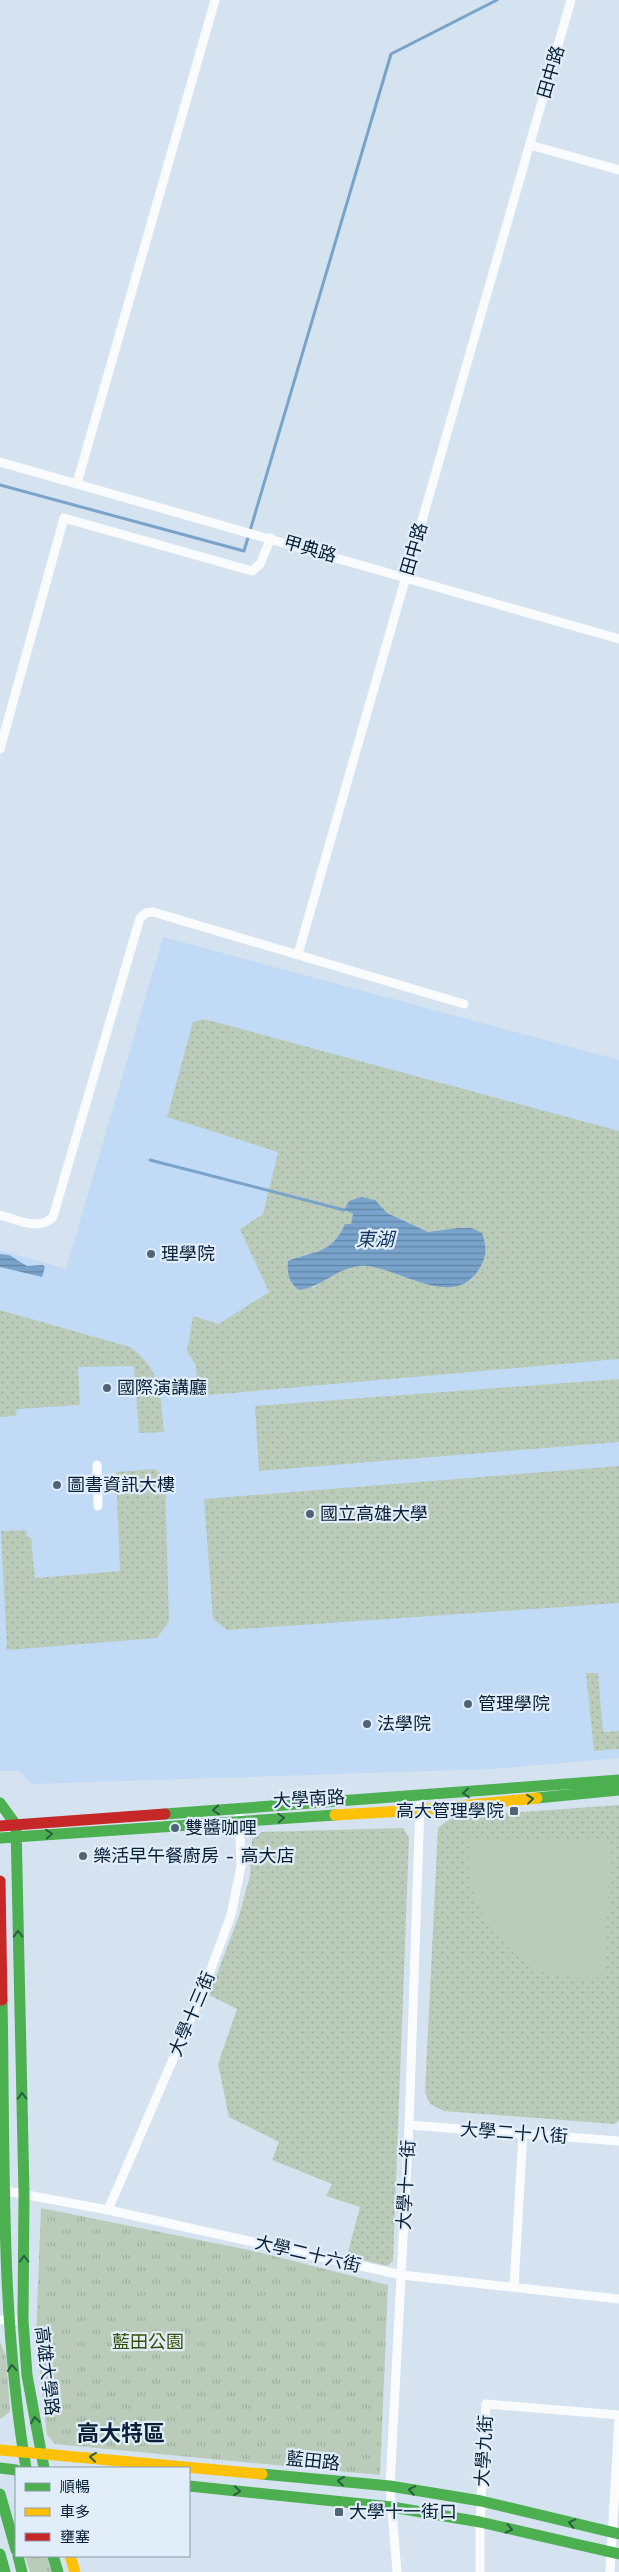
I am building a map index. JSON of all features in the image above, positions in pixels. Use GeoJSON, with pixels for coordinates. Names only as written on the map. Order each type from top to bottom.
{"type":"FeatureCollection","features":[{"type":"Feature","properties":{"kind":"street"},"geometry":{"type":"LineString","coordinates":[[77,483],[215,0]]}},
{"type":"Feature","properties":{"kind":"street","name":"田中路"},"geometry":{"type":"LineString","coordinates":[[298,954],[571,0]]}},
{"type":"Feature","properties":{"kind":"street"},"geometry":{"type":"LineString","coordinates":[[530,145],[619,170]]}},
{"type":"Feature","properties":{"kind":"street","name":"甲典路"},"geometry":{"type":"LineString","coordinates":[[0,462],[268,537],[619,639]]}},
{"type":"Feature","properties":{"kind":"street"},"geometry":{"type":"LineString","coordinates":[[0,750],[64,518],[252,571],[260,564],[268,537]]}},
{"type":"Feature","properties":{"kind":"street"},"geometry":{"type":"LineString","coordinates":[[0,1215],[39,1225],[46,1224],[53,1217],[140,918],[146,913],[153,912],[464,1004]]}},
{"type":"Feature","properties":{"kind":"street"},"geometry":{"type":"LineString","coordinates":[[97,1466],[98,1506]]}},
{"type":"Feature","properties":{"kind":"street","name":"大學南路"},"geometry":{"type":"LineString","coordinates":[[0,1838],[16,1831],[239,1814],[619,1780]]}},
{"type":"Feature","properties":{"kind":"street","name":"大學南路"},"geometry":{"type":"LineString","coordinates":[[239,1814],[420,1810],[619,1790]]}},
{"type":"Feature","properties":{"kind":"street","name":"大學十一街"},"geometry":{"type":"LineString","coordinates":[[397,2572],[390,2486],[409,2125],[420,1797]]}},
{"type":"Feature","properties":{"kind":"street"},"geometry":{"type":"LineString","coordinates":[[0,1803],[16,1831]]}},
{"type":"Feature","properties":{"kind":"street","name":"大學十三街"},"geometry":{"type":"LineString","coordinates":[[108,2210],[205,1985],[231,1915],[241,1866],[239,1814]]}},
{"type":"Feature","properties":{"kind":"street","name":"大學南路"},"geometry":{"type":"LineString","coordinates":[[0,1826],[16,1831]]}},
{"type":"Feature","properties":{"kind":"street","name":"高雄大學路"},"geometry":{"type":"LineString","coordinates":[[16,1831],[24,2194],[23,2320],[27,2375],[44,2467]]}},
{"type":"Feature","properties":{"kind":"street","name":"高雄大學路"},"geometry":{"type":"LineString","coordinates":[[0,1881],[4,2320],[26,2467]]}},
{"type":"Feature","properties":{"kind":"street","name":"大學二十八街"},"geometry":{"type":"LineString","coordinates":[[409,2125],[619,2141]]}},
{"type":"Feature","properties":{"kind":"street"},"geometry":{"type":"LineString","coordinates":[[514,2287],[523,2133]]}},
{"type":"Feature","properties":{"kind":"street","name":"大學二十六街"},"geometry":{"type":"LineString","coordinates":[[4,2190],[108,2210],[402,2275],[619,2299]]}},
{"type":"Feature","properties":{"kind":"street"},"geometry":{"type":"LineString","coordinates":[[4,2320],[23,2320]]}},
{"type":"Feature","properties":{"kind":"street","name":"大學九街"},"geometry":{"type":"LineString","coordinates":[[480,2572],[480,2522],[486,2404],[619,2416]]}},
{"type":"Feature","properties":{"kind":"street"},"geometry":{"type":"LineString","coordinates":[[610,2572],[615,2553],[619,2416]]}},
{"type":"Feature","properties":{"kind":"street","name":"藍田路"},"geometry":{"type":"LineString","coordinates":[[0,2450],[41,2452],[390,2486],[481,2501],[615,2533]]}},
{"type":"Feature","properties":{"kind":"street"},"geometry":{"type":"LineString","coordinates":[[0,2468],[15,2470]]}},
{"type":"Feature","properties":{"kind":"street"},"geometry":{"type":"LineString","coordinates":[[190,2486],[392,2507],[480,2522],[615,2553]]}},
{"type":"Feature","properties":{"kind":"street"},"geometry":{"type":"LineString","coordinates":[[0,2494],[15,2546]]}},
{"type":"Feature","properties":{"kind":"street"},"geometry":{"type":"LineString","coordinates":[[0,2554],[5,2572]]}},
{"type":"Feature","properties":{"kind":"street"},"geometry":{"type":"LineString","coordinates":[[18,2557],[22,2572]]}},
{"type":"Feature","properties":{"kind":"street"},"geometry":{"type":"LineString","coordinates":[[53,2557],[58,2572]]}},
{"type":"Feature","properties":{"kind":"street"},"geometry":{"type":"LineString","coordinates":[[70,2557],[75,2572]]}},
{"type":"Feature","properties":{"kind":"shaded area","name":"國立高雄大學"},"geometry":{"type":"Polygon","coordinates":[[[163,937],[619,1060],[619,1758],[493,1769],[32,1784],[19,1771],[0,1771],[0,1250],[66,1269],[163,937]]]}},
{"type":"Feature","properties":{"kind":"green space"},"geometry":{"type":"Polygon","coordinates":[[[204,1019],[619,1131],[619,1359],[198,1396],[196,1366],[187,1351],[193,1316],[219,1324],[269,1292],[240,1229],[263,1214],[278,1152],[167,1117],[193,1022],[204,1019]],[[361,1197],[349,1201],[344,1210],[353,1214],[351,1224],[345,1224],[332,1243],[326,1247],[314,1253],[297,1257],[313,1288],[334,1273],[355,1266],[368,1266],[380,1269],[431,1285],[451,1286],[473,1279],[458,1228],[428,1232],[387,1213],[361,1197]]]}},
{"type":"Feature","properties":{"kind":"green space"},"geometry":{"type":"Polygon","coordinates":[[[0,1310],[130,1347],[148,1365],[158,1384],[164,1432],[139,1433],[134,1366],[78,1367],[80,1405],[17,1409],[16,1416],[0,1417],[0,1310]]]}},
{"type":"Feature","properties":{"kind":"green space"},"geometry":{"type":"Polygon","coordinates":[[[619,1379],[619,1442],[259,1471],[255,1406],[619,1379]]]}},
{"type":"Feature","properties":{"kind":"green space"},"geometry":{"type":"Polygon","coordinates":[[[619,1466],[619,1603],[227,1630],[213,1619],[204,1499],[619,1466]]]}},
{"type":"Feature","properties":{"kind":"green space"},"geometry":{"type":"Polygon","coordinates":[[[155,1469],[165,1478],[169,1622],[157,1638],[7,1650],[1,1531],[26,1530],[27,1537],[31,1538],[35,1578],[120,1571],[116,1472],[155,1469]]]}},
{"type":"Feature","properties":{"kind":"green space"},"geometry":{"type":"Polygon","coordinates":[[[586,1673],[598,1673],[603,1732],[619,1731],[619,1749],[594,1751],[586,1673]]]}},
{"type":"Feature","properties":{"kind":"green space"},"geometry":{"type":"Polygon","coordinates":[[[619,1805],[619,2120],[615,2124],[444,2111],[430,2104],[425,2092],[438,1828],[452,1817],[619,1805]]]}},
{"type":"Feature","properties":{"kind":"green space"},"geometry":{"type":"Polygon","coordinates":[[[403,1828],[409,1838],[393,2261],[387,2266],[347,2256],[360,2207],[326,2196],[332,2184],[272,2160],[279,2142],[229,2117],[218,2064],[237,2009],[209,1995],[239,1916],[250,1876],[252,1839],[262,1832],[403,1828]]]}},
{"type":"Feature","properties":{"kind":"green space"},"geometry":{"type":"Polygon","coordinates":[[[470,1839],[610,1840],[605,1977],[558,1977],[537,1969],[510,1950],[488,1923],[473,1892],[468,1872],[470,1839]]]}},
{"type":"Feature","properties":{"kind":"green space","name":"藍田公園"},"geometry":{"type":"Polygon","coordinates":[[[41,2208],[254,2251],[388,2285],[380,2475],[55,2444],[47,2435],[36,2337],[41,2208]]]}},
{"type":"Feature","properties":{"kind":"green space"},"geometry":{"type":"Polygon","coordinates":[[[0,2342],[6,2356],[10,2412],[0,2419],[0,2342]]]}},
{"type":"Feature","properties":{"kind":"green space"},"geometry":{"type":"Polygon","coordinates":[[[25,2557],[48,2557],[53,2572],[30,2572],[25,2557]]]}},
{"type":"Feature","properties":{"kind":"water","name":"東湖"},"geometry":{"type":"Polygon","coordinates":[[[361,1197],[375,1200],[387,1213],[428,1232],[472,1228],[482,1233],[485,1251],[484,1260],[479,1269],[468,1281],[454,1287],[439,1287],[389,1271],[359,1266],[299,1290],[289,1278],[288,1261],[321,1250],[334,1241],[345,1224],[351,1224],[353,1214],[344,1210],[349,1201],[361,1197]]]}},
{"type":"Feature","properties":{"kind":"water"},"geometry":{"type":"Polygon","coordinates":[[[0,1254],[9,1255],[27,1266],[43,1265],[45,1267],[42,1277],[0,1267],[0,1254]]]}},
{"type":"Feature","properties":{"kind":"waterway"},"geometry":{"type":"LineString","coordinates":[[0,485],[244,551],[391,54],[497,0]]}},
{"type":"Feature","properties":{"kind":"waterway"},"geometry":{"type":"LineString","coordinates":[[150,1160],[344,1210]]}},
{"type":"Feature","properties":{"kind":"traffic: fast"},"geometry":{"type":"LineString","coordinates":[[165,1814],[619,1780]]}},
{"type":"Feature","properties":{"kind":"traffic: fast"},"geometry":{"type":"LineString","coordinates":[[537,1798],[619,1790]]}},
{"type":"Feature","properties":{"kind":"traffic: fast"},"geometry":{"type":"LineString","coordinates":[[0,1803],[16,1825],[24,2194],[23,2320],[27,2375],[44,2467]]}},
{"type":"Feature","properties":{"kind":"traffic: fast"},"geometry":{"type":"LineString","coordinates":[[0,1838],[335,1815]]}},
{"type":"Feature","properties":{"kind":"traffic: fast"},"geometry":{"type":"LineString","coordinates":[[2,2000],[5,2235],[12,2352],[26,2467]]}},
{"type":"Feature","properties":{"kind":"traffic: fast"},"geometry":{"type":"LineString","coordinates":[[0,2468],[15,2470]]}},
{"type":"Feature","properties":{"kind":"traffic: fast"},"geometry":{"type":"LineString","coordinates":[[262,2474],[390,2486],[481,2501],[619,2534]]}},
{"type":"Feature","properties":{"kind":"traffic: fast"},"geometry":{"type":"LineString","coordinates":[[190,2486],[392,2507],[480,2522],[619,2554]]}},
{"type":"Feature","properties":{"kind":"traffic: fast"},"geometry":{"type":"LineString","coordinates":[[0,2494],[15,2546]]}},
{"type":"Feature","properties":{"kind":"traffic: fast"},"geometry":{"type":"LineString","coordinates":[[0,2554],[5,2572]]}},
{"type":"Feature","properties":{"kind":"traffic: fast"},"geometry":{"type":"LineString","coordinates":[[18,2557],[22,2572]]}},
{"type":"Feature","properties":{"kind":"traffic: fast"},"geometry":{"type":"LineString","coordinates":[[53,2557],[58,2572]]}},
{"type":"Feature","properties":{"kind":"traffic: slow"},"geometry":{"type":"LineString","coordinates":[[335,1815],[420,1810],[537,1798]]}},
{"type":"Feature","properties":{"kind":"traffic: slow"},"geometry":{"type":"LineString","coordinates":[[0,2450],[186,2467]]}},
{"type":"Feature","properties":{"kind":"traffic: slow"},"geometry":{"type":"LineString","coordinates":[[190,2467],[262,2474]]}},
{"type":"Feature","properties":{"kind":"traffic: slow"},"geometry":{"type":"LineString","coordinates":[[70,2557],[75,2572]]}},
{"type":"Feature","properties":{"kind":"traffic: jam"},"geometry":{"type":"LineString","coordinates":[[0,1826],[165,1814]]}},
{"type":"Feature","properties":{"kind":"traffic: jam"},"geometry":{"type":"LineString","coordinates":[[0,1881],[2,2000]]}},
{"type":"Feature","properties":{"kind":"place","name":"理學院"},"geometry":{"type":"Point","coordinates":[151,1254]}},
{"type":"Feature","properties":{"kind":"place","name":"國際演講廳"},"geometry":{"type":"Point","coordinates":[107,1388]}},
{"type":"Feature","properties":{"kind":"place","name":"圖書資訊大樓"},"geometry":{"type":"Point","coordinates":[57,1485]}},
{"type":"Feature","properties":{"kind":"place","name":"國立高雄大學"},"geometry":{"type":"Point","coordinates":[310,1514]}},
{"type":"Feature","properties":{"kind":"place","name":"管理學院"},"geometry":{"type":"Point","coordinates":[468,1704]}},
{"type":"Feature","properties":{"kind":"place","name":"法學院"},"geometry":{"type":"Point","coordinates":[367,1724]}},
{"type":"Feature","properties":{"kind":"place","name":"高大管理學院"},"geometry":{"type":"Point","coordinates":[514,1811]}},
{"type":"Feature","properties":{"kind":"place","name":"雙醬咖哩"},"geometry":{"type":"Point","coordinates":[175,1828]}},
{"type":"Feature","properties":{"kind":"place","name":"樂活早午餐廚房 - 高大店"},"geometry":{"type":"Point","coordinates":[83,1856]}},
{"type":"Feature","properties":{"kind":"place","name":"大學十一街口"},"geometry":{"type":"Point","coordinates":[339,2512]}},
{"type":"Feature","properties":{"kind":"district","name":"高大特區"},"geometry":{"type":"Point","coordinates":[121,2433]}}]}
